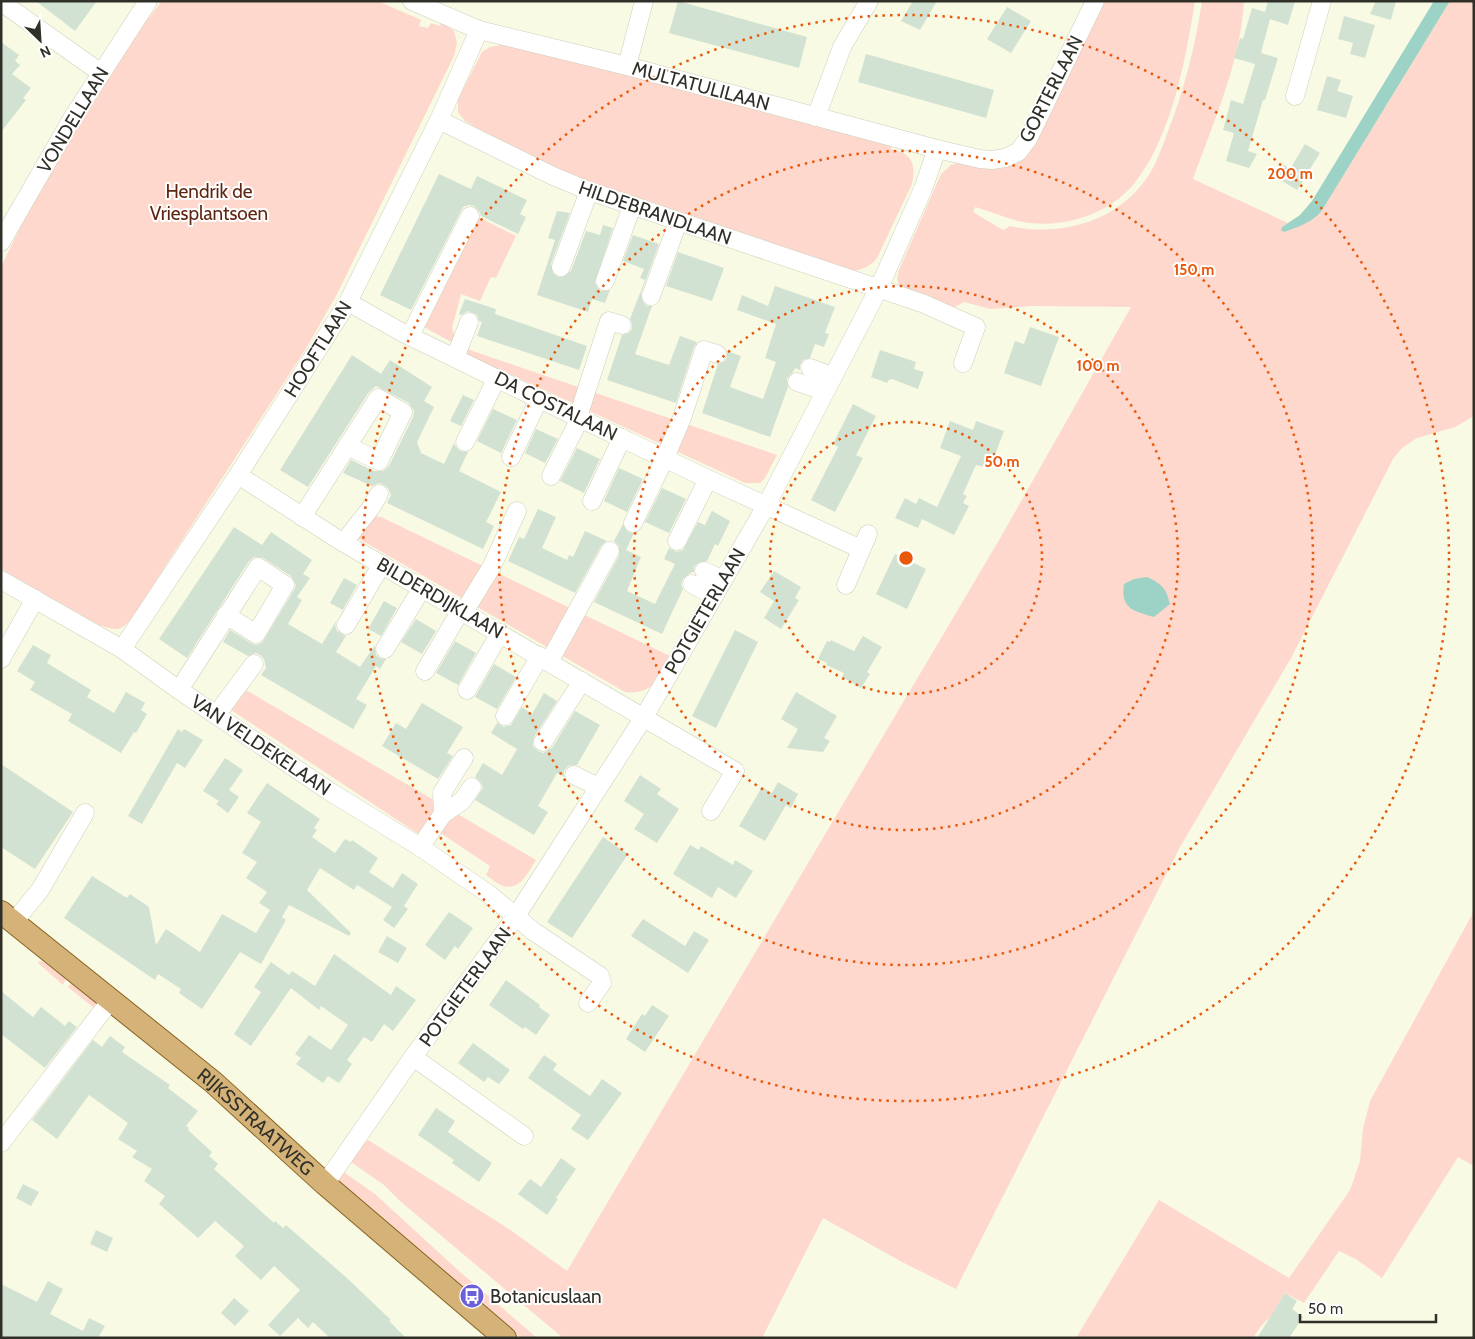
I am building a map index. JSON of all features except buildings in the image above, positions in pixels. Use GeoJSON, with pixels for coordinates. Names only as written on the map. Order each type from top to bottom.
{"type":"FeatureCollection","features":[{"type":"Feature","properties":{"kind":"main road","name":"RIJKSSTRAATWEG"},"geometry":{"type":"LineString","coordinates":[[8,917],[213,1082],[325,1184],[506,1338]]}},
{"type":"Feature","properties":{"kind":"street","name":"VONDELLAAN"},"geometry":{"type":"LineString","coordinates":[[1,242],[73,117],[148,1]]}},
{"type":"Feature","properties":{"kind":"street"},"geometry":{"type":"LineString","coordinates":[[627,66],[644,1]]}},
{"type":"Feature","properties":{"kind":"street"},"geometry":{"type":"LineString","coordinates":[[816,117],[842,47],[869,1]]}},
{"type":"Feature","properties":{"kind":"street","name":"GORTERLAAN"},"geometry":{"type":"LineString","coordinates":[[992,160],[1005,158],[1018,152],[1028,139],[1095,1]]}},
{"type":"Feature","properties":{"kind":"street"},"geometry":{"type":"LineString","coordinates":[[1295,96],[1322,1]]}},
{"type":"Feature","properties":{"kind":"street"},"geometry":{"type":"LineString","coordinates":[[1,2],[101,73]]}},
{"type":"Feature","properties":{"kind":"street","name":"MULTATULILAAN"},"geometry":{"type":"LineString","coordinates":[[421,3],[480,30],[627,66],[937,149],[992,160]]}},
{"type":"Feature","properties":{"kind":"street","name":"HOOFTLAAN"},"geometry":{"type":"LineString","coordinates":[[122,649],[238,475],[348,302],[439,120],[480,30]]}},
{"type":"Feature","properties":{"kind":"street","name":"HILDEBRANDLAAN"},"geometry":{"type":"LineString","coordinates":[[439,120],[553,176],[589,191],[879,288]]}},
{"type":"Feature","properties":{"kind":"street","name":"POTGIETERLAAN"},"geometry":{"type":"LineString","coordinates":[[325,1184],[413,1057],[516,916],[644,717],[767,504],[879,288],[923,189],[937,149]]}},
{"type":"Feature","properties":{"kind":"street"},"geometry":{"type":"LineString","coordinates":[[561,267],[589,191]]}},
{"type":"Feature","properties":{"kind":"street"},"geometry":{"type":"LineString","coordinates":[[605,281],[632,206]]}},
{"type":"Feature","properties":{"kind":"street"},"geometry":{"type":"LineString","coordinates":[[410,336],[470,216]]}},
{"type":"Feature","properties":{"kind":"street"},"geometry":{"type":"LineString","coordinates":[[651,296],[678,222]]}},
{"type":"Feature","properties":{"kind":"street"},"geometry":{"type":"LineString","coordinates":[[879,288],[922,303],[976,327],[963,363]]}},
{"type":"Feature","properties":{"kind":"street","name":"DA COSTALAAN"},"geometry":{"type":"LineString","coordinates":[[348,302],[410,336],[539,399],[708,479],[767,504]]}},
{"type":"Feature","properties":{"kind":"street"},"geometry":{"type":"LineString","coordinates":[[551,476],[579,417],[609,321],[622,325]]}},
{"type":"Feature","properties":{"kind":"street"},"geometry":{"type":"LineString","coordinates":[[455,358],[469,322]]}},
{"type":"Feature","properties":{"kind":"street"},"geometry":{"type":"LineString","coordinates":[[633,523],[665,458],[682,418],[704,350],[717,354]]}},
{"type":"Feature","properties":{"kind":"street"},"geometry":{"type":"LineString","coordinates":[[810,368],[828,384]]}},
{"type":"Feature","properties":{"kind":"street"},"geometry":{"type":"LineString","coordinates":[[465,442],[497,378]]}},
{"type":"Feature","properties":{"kind":"street"},"geometry":{"type":"LineString","coordinates":[[797,382],[828,384]]}},
{"type":"Feature","properties":{"kind":"street"},"geometry":{"type":"LineString","coordinates":[[511,457],[539,399]]}},
{"type":"Feature","properties":{"kind":"street"},"geometry":{"type":"LineString","coordinates":[[592,501],[622,438]]}},
{"type":"Feature","properties":{"kind":"street"},"geometry":{"type":"LineString","coordinates":[[302,517],[347,446]]}},
{"type":"Feature","properties":{"kind":"street","name":"BILDERDIJKLAAN"},"geometry":{"type":"LineString","coordinates":[[238,475],[302,517],[644,717]]}},
{"type":"Feature","properties":{"kind":"street"},"geometry":{"type":"LineString","coordinates":[[677,541],[708,479]]}},
{"type":"Feature","properties":{"kind":"street"},"geometry":{"type":"LineString","coordinates":[[344,542],[370,509],[379,494]]}},
{"type":"Feature","properties":{"kind":"street"},"geometry":{"type":"LineString","coordinates":[[767,504],[865,542],[846,585]]}},
{"type":"Feature","properties":{"kind":"street"},"geometry":{"type":"LineString","coordinates":[[425,671],[492,566],[517,511]]}},
{"type":"Feature","properties":{"kind":"street"},"geometry":{"type":"LineString","coordinates":[[505,716],[545,659],[610,551]]}},
{"type":"Feature","properties":{"kind":"street"},"geometry":{"type":"LineString","coordinates":[[346,625],[382,564]]}},
{"type":"Feature","properties":{"kind":"street"},"geometry":{"type":"LineString","coordinates":[[704,571],[723,580]]}},
{"type":"Feature","properties":{"kind":"street","name":"VAN VELDEKELAAN"},"geometry":{"type":"LineString","coordinates":[[1,580],[122,649],[216,715],[329,790],[420,847],[490,895],[516,916]]}},
{"type":"Feature","properties":{"kind":"street"},"geometry":{"type":"LineString","coordinates":[[692,584],[714,596]]}},
{"type":"Feature","properties":{"kind":"street"},"geometry":{"type":"LineString","coordinates":[[385,649],[422,588]]}},
{"type":"Feature","properties":{"kind":"street"},"geometry":{"type":"LineString","coordinates":[[1,660],[35,599]]}},
{"type":"Feature","properties":{"kind":"street"},"geometry":{"type":"LineString","coordinates":[[179,690],[226,616]]}},
{"type":"Feature","properties":{"kind":"street"},"geometry":{"type":"LineString","coordinates":[[467,690],[500,633]]}},
{"type":"Feature","properties":{"kind":"street"},"geometry":{"type":"LineString","coordinates":[[216,715],[254,664]]}},
{"type":"Feature","properties":{"kind":"street"},"geometry":{"type":"LineString","coordinates":[[543,742],[582,681]]}},
{"type":"Feature","properties":{"kind":"street"},"geometry":{"type":"LineString","coordinates":[[644,717],[735,771],[711,811]]}},
{"type":"Feature","properties":{"kind":"street"},"geometry":{"type":"LineString","coordinates":[[443,814],[442,793],[464,758]]}},
{"type":"Feature","properties":{"kind":"street"},"geometry":{"type":"LineString","coordinates":[[574,776],[598,788]]}},
{"type":"Feature","properties":{"kind":"street"},"geometry":{"type":"LineString","coordinates":[[420,847],[443,814],[462,801],[472,788]]}},
{"type":"Feature","properties":{"kind":"street"},"geometry":{"type":"LineString","coordinates":[[8,917],[40,890],[85,813]]}},
{"type":"Feature","properties":{"kind":"street","name":"POTGIETERLAAN"},"geometry":{"type":"LineString","coordinates":[[516,916],[532,931],[600,976],[602,983],[588,1003]]}},
{"type":"Feature","properties":{"kind":"street"},"geometry":{"type":"LineString","coordinates":[[1,1143],[111,1000]]}},
{"type":"Feature","properties":{"kind":"street","name":"POTGIETERLAAN"},"geometry":{"type":"LineString","coordinates":[[413,1057],[524,1136]]}},
{"type":"Feature","properties":{"kind":"green space","name":"Hendrik de Vriesplantsoen"},"geometry":{"type":"Polygon","coordinates":[[[162,1],[378,1],[421,20],[419,26],[428,28],[431,23],[440,26],[441,22],[454,31],[457,43],[454,56],[336,296],[305,350],[133,616],[125,625],[115,629],[99,625],[1,569],[1,267],[37,192],[125,48],[162,1]]]}},
{"type":"Feature","properties":{"kind":"green space"},"geometry":{"type":"Polygon","coordinates":[[[1103,1],[1195,1],[1176,95],[1159,141],[1149,162],[1126,192],[1115,202],[1088,216],[1059,223],[1030,223],[975,207],[973,212],[1003,230],[1010,226],[1048,229],[1086,223],[1103,216],[1134,194],[1153,169],[1179,102],[1196,35],[1202,1],[1244,1],[1238,46],[1232,69],[1193,179],[1288,223],[1282,227],[1284,232],[1304,224],[1321,212],[1450,1],[1474,1],[1474,416],[1455,427],[1417,438],[1402,448],[1393,459],[1291,658],[1180,847],[956,1289],[902,1262],[823,1218],[762,1338],[563,1338],[400,1201],[384,1185],[348,1160],[368,1140],[509,1229],[567,1271],[1002,535],[1131,307],[1032,306],[990,309],[964,302],[953,308],[900,288],[897,279],[899,270],[941,174],[951,165],[961,162],[992,168],[1010,166],[1023,159],[1103,1]]]}},
{"type":"Feature","properties":{"kind":"green space"},"geometry":{"type":"Polygon","coordinates":[[[502,42],[891,145],[891,149],[904,154],[911,160],[913,165],[912,184],[877,258],[868,266],[853,271],[671,214],[535,163],[465,121],[458,112],[458,99],[482,52],[490,47],[501,45],[502,42]]]}},
{"type":"Feature","properties":{"kind":"green space"},"geometry":{"type":"Polygon","coordinates":[[[478,217],[516,236],[496,278],[491,277],[480,301],[461,294],[452,328],[455,338],[453,343],[424,327],[478,217]]]}},
{"type":"Feature","properties":{"kind":"green space"},"geometry":{"type":"Polygon","coordinates":[[[464,348],[777,455],[765,478],[760,483],[745,483],[464,353],[464,348]]]}},
{"type":"Feature","properties":{"kind":"green space"},"geometry":{"type":"Polygon","coordinates":[[[372,516],[381,517],[672,657],[659,678],[649,688],[642,691],[625,692],[354,536],[372,516]]]}},
{"type":"Feature","properties":{"kind":"green space"},"geometry":{"type":"Polygon","coordinates":[[[246,690],[536,860],[527,875],[514,886],[503,886],[486,875],[490,866],[439,832],[432,843],[228,708],[238,693],[246,690]]]}},
{"type":"Feature","properties":{"kind":"green space"},"geometry":{"type":"Polygon","coordinates":[[[1474,911],[1474,1166],[1458,1157],[1382,1278],[1356,1259],[1339,1251],[1304,1303],[1285,1293],[1271,1316],[1253,1338],[1076,1338],[1159,1200],[1289,1278],[1350,1190],[1360,1161],[1363,1129],[1370,1101],[1474,911]]]}},
{"type":"Feature","properties":{"kind":"green space"},"geometry":{"type":"Polygon","coordinates":[[[42,961],[66,979],[63,985],[37,962],[42,961]]]}},
{"type":"Feature","properties":{"kind":"green space"},"geometry":{"type":"Polygon","coordinates":[[[72,982],[96,1003],[94,1008],[68,987],[72,982]]]}},
{"type":"Feature","properties":{"kind":"green space"},"geometry":{"type":"Polygon","coordinates":[[[342,1171],[375,1194],[459,1271],[537,1338],[521,1338],[340,1186],[340,1174],[342,1171]]]}},
{"type":"Feature","properties":{"kind":"water"},"geometry":{"type":"Polygon","coordinates":[[[1434,1],[1450,1],[1321,212],[1309,222],[1284,232],[1281,230],[1282,227],[1300,215],[1312,201],[1434,1]]]}},
{"type":"Feature","properties":{"kind":"water"},"geometry":{"type":"Polygon","coordinates":[[[1147,577],[1163,587],[1170,604],[1154,617],[1130,608],[1124,599],[1124,584],[1134,579],[1147,577]]]}},
{"type":"Feature","properties":{"kind":"place","name":"Botanicuslaan"},"geometry":{"type":"Point","coordinates":[472,1296]}}]}
